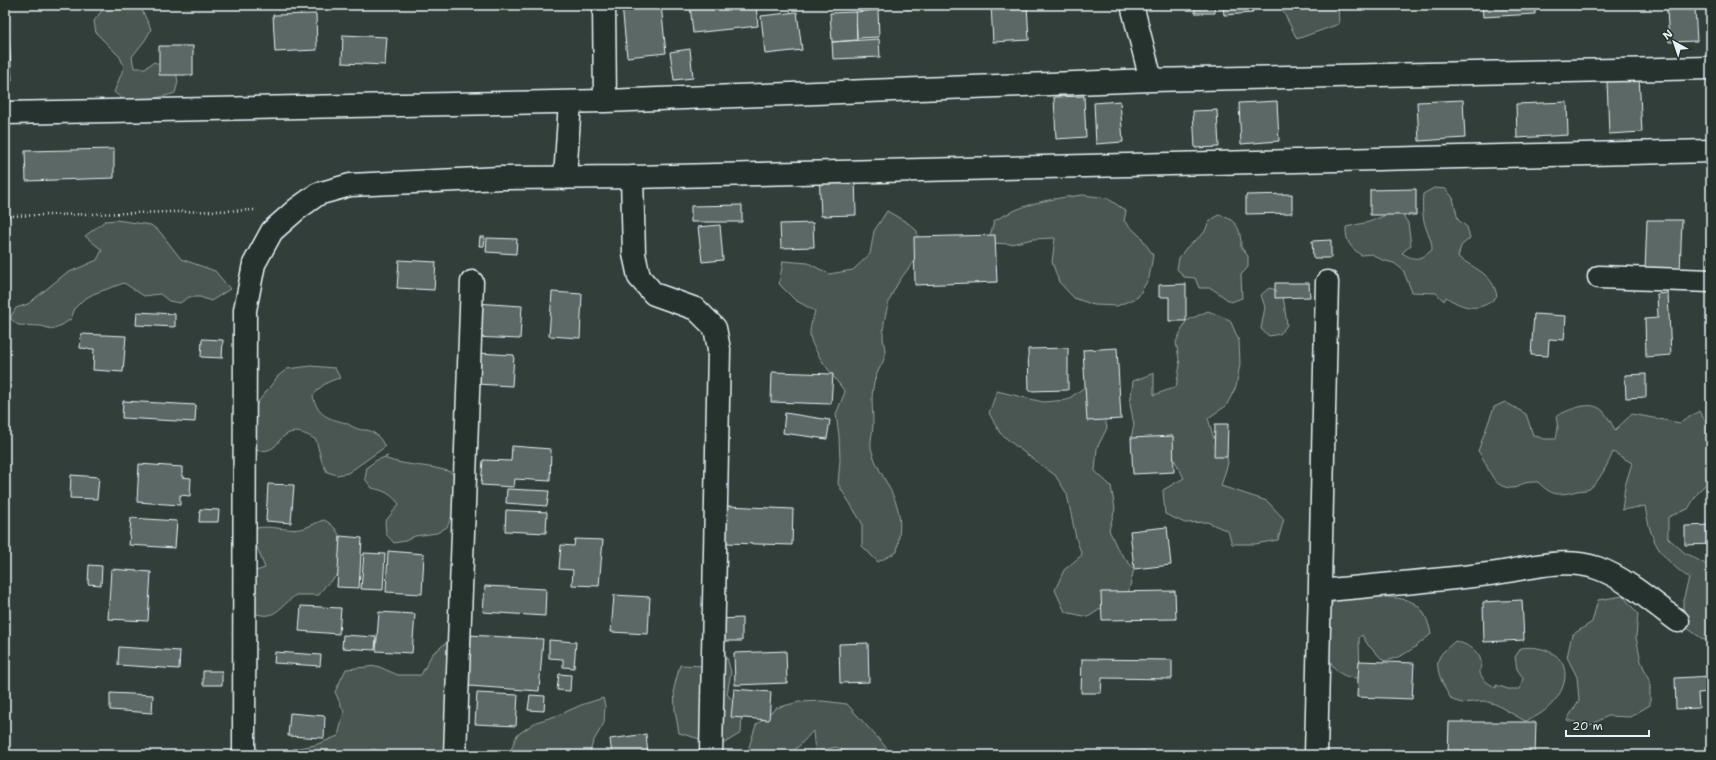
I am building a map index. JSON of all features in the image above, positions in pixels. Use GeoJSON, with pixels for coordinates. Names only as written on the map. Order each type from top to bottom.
{"type":"FeatureCollection","features":[{"type":"Feature","properties":{"kind":"street"},"geometry":{"type":"LineString","coordinates":[[604,5],[605,101]]}},
{"type":"Feature","properties":{"kind":"street"},"geometry":{"type":"LineString","coordinates":[[1132,5],[1151,80]]}},
{"type":"Feature","properties":{"kind":"street"},"geometry":{"type":"LineString","coordinates":[[5,112],[570,102],[1151,80],[1711,68]]}},
{"type":"Feature","properties":{"kind":"street"},"geometry":{"type":"LineString","coordinates":[[565,178],[570,102]]}},
{"type":"Feature","properties":{"kind":"street"},"geometry":{"type":"LineString","coordinates":[[244,755],[245,310],[254,264],[272,231],[297,209],[318,194],[350,185],[501,178],[632,177],[1711,151]]}},
{"type":"Feature","properties":{"kind":"street"},"geometry":{"type":"LineString","coordinates":[[632,177],[634,254],[639,278],[654,294],[696,309],[715,328],[719,349],[711,755]]}},
{"type":"Feature","properties":{"kind":"street"},"geometry":{"type":"LineString","coordinates":[[1599,277],[1711,280]]}},
{"type":"Feature","properties":{"kind":"street"},"geometry":{"type":"LineString","coordinates":[[455,755],[472,282]]}},
{"type":"Feature","properties":{"kind":"street"},"geometry":{"type":"LineString","coordinates":[[1316,755],[1327,282]]}},
{"type":"Feature","properties":{"kind":"street"},"geometry":{"type":"LineString","coordinates":[[1320,591],[1490,574],[1552,564],[1575,564],[1596,568],[1615,577],[1678,620]]}},
{"type":"Feature","properties":{"kind":"path"},"geometry":{"type":"LineString","coordinates":[[5,216],[258,210]]}},
{"type":"Feature","properties":{"kind":"shaded area"},"geometry":{"type":"Polygon","coordinates":[[[106,5],[135,5],[141,8],[151,29],[145,40],[132,57],[134,68],[145,68],[154,62],[176,71],[178,82],[175,93],[130,103],[114,92],[124,67],[120,57],[96,33],[94,21],[106,5]]]}},
{"type":"Feature","properties":{"kind":"shaded area"},"geometry":{"type":"Polygon","coordinates":[[[1280,5],[1338,5],[1339,24],[1297,39],[1280,5]]]}},
{"type":"Feature","properties":{"kind":"shaded area"},"geometry":{"type":"Polygon","coordinates":[[[1434,188],[1446,189],[1453,198],[1458,220],[1467,227],[1470,238],[1461,246],[1458,257],[1487,277],[1495,288],[1497,296],[1485,305],[1479,307],[1466,306],[1446,297],[1444,301],[1436,293],[1412,292],[1403,270],[1394,263],[1382,260],[1372,254],[1361,255],[1349,243],[1346,227],[1369,222],[1391,213],[1402,214],[1408,223],[1411,245],[1402,253],[1414,258],[1424,256],[1432,250],[1431,241],[1424,220],[1422,207],[1423,194],[1434,188]]]}},
{"type":"Feature","properties":{"kind":"shaded area"},"geometry":{"type":"Polygon","coordinates":[[[1083,195],[1107,198],[1126,211],[1124,221],[1141,237],[1153,255],[1149,278],[1138,297],[1117,306],[1094,305],[1074,298],[1059,282],[1052,262],[1055,238],[1033,239],[1011,244],[988,243],[994,221],[1005,215],[1037,203],[1083,195]]]}},
{"type":"Feature","properties":{"kind":"shaded area"},"geometry":{"type":"Polygon","coordinates":[[[887,211],[908,223],[917,231],[921,255],[894,289],[890,299],[883,332],[885,356],[873,385],[873,424],[871,448],[876,463],[891,491],[899,512],[900,523],[897,552],[878,562],[862,546],[862,523],[838,484],[840,460],[836,414],[845,392],[818,355],[811,339],[810,328],[815,311],[795,300],[779,284],[783,261],[808,263],[829,274],[853,270],[870,254],[874,231],[887,211]]]}},
{"type":"Feature","properties":{"kind":"shaded area"},"geometry":{"type":"Polygon","coordinates":[[[1218,215],[1230,219],[1237,226],[1240,235],[1241,247],[1248,256],[1248,267],[1241,275],[1242,298],[1231,302],[1211,288],[1199,288],[1195,278],[1184,277],[1177,269],[1179,258],[1186,248],[1204,233],[1209,222],[1218,215]]]}},
{"type":"Feature","properties":{"kind":"shaded area"},"geometry":{"type":"Polygon","coordinates":[[[116,220],[151,225],[160,232],[181,259],[215,271],[230,289],[211,301],[200,297],[189,297],[180,303],[169,301],[160,294],[144,296],[124,283],[93,294],[83,300],[75,308],[71,319],[52,329],[41,326],[18,325],[10,318],[16,308],[28,304],[65,274],[97,260],[102,250],[85,236],[105,221],[116,220]]]}},
{"type":"Feature","properties":{"kind":"shaded area"},"geometry":{"type":"Polygon","coordinates":[[[1269,288],[1281,291],[1287,325],[1280,334],[1269,336],[1261,329],[1265,307],[1261,295],[1269,288]]]}},
{"type":"Feature","properties":{"kind":"shaded area"},"geometry":{"type":"Polygon","coordinates":[[[1208,311],[1230,320],[1239,341],[1240,364],[1236,387],[1226,406],[1208,418],[1214,439],[1227,457],[1228,463],[1221,486],[1267,501],[1284,519],[1278,540],[1255,544],[1232,544],[1228,531],[1207,522],[1185,523],[1165,514],[1163,490],[1184,478],[1173,457],[1131,438],[1134,425],[1130,404],[1133,381],[1154,373],[1154,395],[1176,387],[1180,365],[1176,342],[1186,321],[1208,311]]]}},
{"type":"Feature","properties":{"kind":"shaded area"},"geometry":{"type":"Polygon","coordinates":[[[311,366],[335,368],[340,378],[325,384],[313,396],[315,403],[321,412],[329,418],[346,423],[356,429],[373,432],[385,447],[348,473],[337,475],[327,472],[322,462],[316,440],[296,432],[292,432],[284,436],[273,448],[265,451],[246,448],[249,414],[278,376],[287,369],[311,366]]]}},
{"type":"Feature","properties":{"kind":"shaded area"},"geometry":{"type":"Polygon","coordinates":[[[1086,386],[1102,404],[1107,428],[1097,448],[1095,471],[1111,486],[1115,509],[1109,530],[1118,550],[1134,569],[1127,598],[1105,606],[1088,617],[1065,612],[1055,590],[1064,570],[1082,555],[1076,538],[1067,494],[1055,475],[1000,433],[989,413],[997,391],[1043,402],[1067,400],[1086,386]]]}},
{"type":"Feature","properties":{"kind":"shaded area"},"geometry":{"type":"Polygon","coordinates":[[[1505,402],[1526,414],[1533,435],[1544,439],[1556,439],[1558,428],[1556,416],[1580,407],[1592,406],[1603,411],[1615,430],[1632,414],[1680,423],[1699,411],[1711,430],[1711,479],[1699,491],[1688,509],[1668,517],[1668,538],[1685,553],[1711,567],[1711,643],[1701,638],[1683,625],[1683,601],[1689,578],[1670,563],[1658,548],[1650,530],[1645,506],[1622,510],[1625,486],[1632,463],[1613,452],[1596,483],[1589,489],[1565,494],[1556,494],[1551,492],[1538,482],[1525,483],[1514,488],[1500,485],[1495,481],[1478,451],[1494,407],[1505,402]]]}},
{"type":"Feature","properties":{"kind":"shaded area"},"geometry":{"type":"Polygon","coordinates":[[[388,456],[384,458],[401,463],[436,468],[453,473],[456,507],[447,527],[437,533],[415,536],[405,541],[394,543],[386,534],[385,522],[399,504],[387,493],[372,488],[365,479],[367,467],[377,460],[388,456]]]}},
{"type":"Feature","properties":{"kind":"shaded area"},"geometry":{"type":"Polygon","coordinates":[[[324,520],[331,524],[339,535],[342,549],[342,571],[325,586],[319,595],[296,595],[280,609],[270,615],[258,614],[250,611],[253,572],[265,568],[254,539],[256,528],[267,527],[300,529],[324,520]]]}},
{"type":"Feature","properties":{"kind":"shaded area"},"geometry":{"type":"Polygon","coordinates":[[[1370,595],[1402,599],[1417,605],[1423,612],[1431,634],[1404,654],[1384,661],[1368,645],[1362,635],[1359,638],[1360,678],[1349,677],[1336,670],[1328,655],[1328,608],[1336,600],[1370,595]]]}},
{"type":"Feature","properties":{"kind":"shaded area"},"geometry":{"type":"Polygon","coordinates":[[[1623,596],[1638,614],[1636,637],[1641,661],[1650,683],[1650,705],[1630,717],[1608,716],[1588,726],[1567,720],[1579,700],[1577,677],[1567,657],[1572,635],[1592,622],[1598,600],[1623,596]]]}},
{"type":"Feature","properties":{"kind":"shaded area"},"geometry":{"type":"Polygon","coordinates":[[[451,639],[451,746],[439,755],[382,755],[381,751],[372,749],[369,755],[283,755],[293,749],[315,745],[338,736],[344,712],[335,692],[346,669],[377,666],[398,675],[421,675],[432,654],[451,639]]]}},
{"type":"Feature","properties":{"kind":"shaded area"},"geometry":{"type":"Polygon","coordinates":[[[1455,641],[1467,645],[1477,653],[1481,661],[1481,676],[1496,688],[1496,685],[1508,689],[1520,689],[1523,678],[1517,669],[1515,657],[1521,648],[1528,647],[1543,649],[1556,656],[1561,661],[1564,667],[1564,683],[1557,697],[1546,710],[1525,721],[1495,704],[1484,701],[1462,703],[1452,700],[1441,679],[1438,663],[1442,653],[1455,641]]]}},
{"type":"Feature","properties":{"kind":"shaded area"},"geometry":{"type":"Polygon","coordinates":[[[727,658],[731,672],[727,694],[742,711],[741,733],[721,745],[679,733],[675,710],[674,688],[680,665],[705,666],[727,658]]]}},
{"type":"Feature","properties":{"kind":"shaded area"},"geometry":{"type":"Polygon","coordinates":[[[603,698],[605,706],[604,723],[593,742],[589,755],[509,755],[517,735],[536,722],[603,698]]]}},
{"type":"Feature","properties":{"kind":"shaded area"},"geometry":{"type":"Polygon","coordinates":[[[823,701],[847,704],[893,755],[854,755],[836,747],[815,752],[813,731],[788,755],[754,755],[749,747],[756,725],[776,708],[799,702],[823,701]]]}},
{"type":"Feature","properties":{"kind":"building"},"geometry":{"type":"Polygon","coordinates":[[[622,5],[661,5],[666,53],[627,57],[622,5]]]}},
{"type":"Feature","properties":{"kind":"building"},"geometry":{"type":"Polygon","coordinates":[[[690,5],[756,5],[758,26],[693,33],[690,5]]]}},
{"type":"Feature","properties":{"kind":"building"},"geometry":{"type":"Polygon","coordinates":[[[905,5],[962,5],[906,9],[905,5]]]}},
{"type":"Feature","properties":{"kind":"building"},"geometry":{"type":"Polygon","coordinates":[[[991,5],[1027,5],[1029,40],[993,42],[991,5]]]}},
{"type":"Feature","properties":{"kind":"building"},"geometry":{"type":"Polygon","coordinates":[[[1195,5],[1214,5],[1215,13],[1195,13],[1195,5]]]}},
{"type":"Feature","properties":{"kind":"building"},"geometry":{"type":"Polygon","coordinates":[[[1223,5],[1252,5],[1253,13],[1224,15],[1223,5]]]}},
{"type":"Feature","properties":{"kind":"building"},"geometry":{"type":"Polygon","coordinates":[[[1482,5],[1535,5],[1535,14],[1483,17],[1482,5]]]}},
{"type":"Feature","properties":{"kind":"building"},"geometry":{"type":"Polygon","coordinates":[[[1695,8],[1697,41],[1669,42],[1667,10],[1695,8]]]}},
{"type":"Feature","properties":{"kind":"building"},"geometry":{"type":"Polygon","coordinates":[[[878,10],[879,37],[857,38],[856,12],[878,10]]]}},
{"type":"Feature","properties":{"kind":"building"},"geometry":{"type":"Polygon","coordinates":[[[797,12],[802,50],[765,54],[761,16],[797,12]]]}},
{"type":"Feature","properties":{"kind":"building"},"geometry":{"type":"Polygon","coordinates":[[[856,12],[857,40],[832,42],[830,13],[856,12]]]}},
{"type":"Feature","properties":{"kind":"building"},"geometry":{"type":"Polygon","coordinates":[[[316,14],[317,50],[275,52],[273,15],[316,14]]]}},
{"type":"Feature","properties":{"kind":"building"},"geometry":{"type":"Polygon","coordinates":[[[343,35],[387,37],[385,65],[342,63],[343,35]]]}},
{"type":"Feature","properties":{"kind":"building"},"geometry":{"type":"Polygon","coordinates":[[[9,37],[12,81],[5,81],[5,38],[9,37]]]}},
{"type":"Feature","properties":{"kind":"building"},"geometry":{"type":"Polygon","coordinates":[[[879,39],[880,57],[833,59],[832,42],[879,39]]]}},
{"type":"Feature","properties":{"kind":"building"},"geometry":{"type":"Polygon","coordinates":[[[159,46],[193,46],[193,75],[159,75],[159,46]]]}},
{"type":"Feature","properties":{"kind":"building"},"geometry":{"type":"Polygon","coordinates":[[[690,49],[693,78],[674,80],[670,52],[690,49]]]}},
{"type":"Feature","properties":{"kind":"building"},"geometry":{"type":"Polygon","coordinates":[[[1639,77],[1642,132],[1609,134],[1607,79],[1639,77]]]}},
{"type":"Feature","properties":{"kind":"building"},"geometry":{"type":"Polygon","coordinates":[[[1084,96],[1086,137],[1056,139],[1054,97],[1084,96]]]}},
{"type":"Feature","properties":{"kind":"building"},"geometry":{"type":"Polygon","coordinates":[[[1463,100],[1465,138],[1419,141],[1417,102],[1463,100]]]}},
{"type":"Feature","properties":{"kind":"building"},"geometry":{"type":"Polygon","coordinates":[[[1120,101],[1123,142],[1096,144],[1094,103],[1120,101]]]}},
{"type":"Feature","properties":{"kind":"building"},"geometry":{"type":"Polygon","coordinates":[[[1277,101],[1279,141],[1241,144],[1239,103],[1277,101]]]}},
{"type":"Feature","properties":{"kind":"building"},"geometry":{"type":"Polygon","coordinates":[[[1567,102],[1568,135],[1517,138],[1516,104],[1567,102]]]}},
{"type":"Feature","properties":{"kind":"building"},"geometry":{"type":"Polygon","coordinates":[[[1217,110],[1219,147],[1195,148],[1193,111],[1217,110]]]}},
{"type":"Feature","properties":{"kind":"building"},"geometry":{"type":"Polygon","coordinates":[[[114,149],[114,178],[26,181],[25,151],[114,149]]]}},
{"type":"Feature","properties":{"kind":"building"},"geometry":{"type":"Polygon","coordinates":[[[855,173],[856,215],[821,216],[819,174],[855,173]]]}},
{"type":"Feature","properties":{"kind":"building"},"geometry":{"type":"Polygon","coordinates":[[[1416,189],[1416,215],[1370,215],[1370,190],[1416,189]]]}},
{"type":"Feature","properties":{"kind":"building"},"geometry":{"type":"Polygon","coordinates":[[[1292,194],[1292,213],[1246,214],[1246,195],[1292,194]]]}},
{"type":"Feature","properties":{"kind":"building"},"geometry":{"type":"Polygon","coordinates":[[[742,205],[742,222],[691,222],[691,206],[742,205]]]}},
{"type":"Feature","properties":{"kind":"building"},"geometry":{"type":"Polygon","coordinates":[[[1647,220],[1682,220],[1680,272],[1645,271],[1647,220]]]}},
{"type":"Feature","properties":{"kind":"building"},"geometry":{"type":"Polygon","coordinates":[[[813,223],[814,247],[781,248],[780,224],[813,223]]]}},
{"type":"Feature","properties":{"kind":"building"},"geometry":{"type":"Polygon","coordinates":[[[720,225],[723,260],[702,262],[698,227],[720,225]]]}},
{"type":"Feature","properties":{"kind":"building"},"geometry":{"type":"Polygon","coordinates":[[[1709,233],[1711,233],[1710,276],[1710,269],[1709,233]]]}},
{"type":"Feature","properties":{"kind":"building"},"geometry":{"type":"Polygon","coordinates":[[[995,235],[997,282],[915,285],[914,237],[995,235]]]}},
{"type":"Feature","properties":{"kind":"building"},"geometry":{"type":"Polygon","coordinates":[[[480,237],[485,237],[484,246],[479,246],[480,237]]]}},
{"type":"Feature","properties":{"kind":"building"},"geometry":{"type":"Polygon","coordinates":[[[487,238],[517,239],[516,254],[486,252],[487,238]]]}},
{"type":"Feature","properties":{"kind":"building"},"geometry":{"type":"Polygon","coordinates":[[[1331,240],[1331,258],[1313,258],[1312,241],[1331,240]]]}},
{"type":"Feature","properties":{"kind":"building"},"geometry":{"type":"Polygon","coordinates":[[[399,260],[436,262],[434,290],[397,288],[399,260]]]}},
{"type":"Feature","properties":{"kind":"building"},"geometry":{"type":"Polygon","coordinates":[[[1275,283],[1309,283],[1310,297],[1275,298],[1275,283]]]}},
{"type":"Feature","properties":{"kind":"building"},"geometry":{"type":"Polygon","coordinates":[[[1186,284],[1186,321],[1169,321],[1169,297],[1159,297],[1159,285],[1186,284]]]}},
{"type":"Feature","properties":{"kind":"building"},"geometry":{"type":"Polygon","coordinates":[[[552,292],[582,294],[580,338],[549,336],[552,292]]]}},
{"type":"Feature","properties":{"kind":"building"},"geometry":{"type":"Polygon","coordinates":[[[1668,293],[1671,355],[1646,357],[1645,319],[1658,318],[1657,294],[1668,293]]]}},
{"type":"Feature","properties":{"kind":"building"},"geometry":{"type":"Polygon","coordinates":[[[475,303],[522,306],[520,339],[473,337],[475,303]]]}},
{"type":"Feature","properties":{"kind":"building"},"geometry":{"type":"Polygon","coordinates":[[[137,312],[175,314],[175,327],[136,325],[137,312]]]}},
{"type":"Feature","properties":{"kind":"building"},"geometry":{"type":"Polygon","coordinates":[[[1534,314],[1566,316],[1564,340],[1549,339],[1548,356],[1531,355],[1534,314]]]}},
{"type":"Feature","properties":{"kind":"building"},"geometry":{"type":"Polygon","coordinates":[[[81,334],[126,336],[123,372],[93,370],[94,349],[80,348],[81,334]]]}},
{"type":"Feature","properties":{"kind":"building"},"geometry":{"type":"Polygon","coordinates":[[[202,339],[223,340],[222,358],[201,357],[202,339]]]}},
{"type":"Feature","properties":{"kind":"building"},"geometry":{"type":"Polygon","coordinates":[[[1068,348],[1068,390],[1029,391],[1028,349],[1068,348]]]}},
{"type":"Feature","properties":{"kind":"building"},"geometry":{"type":"Polygon","coordinates":[[[1117,348],[1121,419],[1087,421],[1083,350],[1117,348]]]}},
{"type":"Feature","properties":{"kind":"building"},"geometry":{"type":"Polygon","coordinates":[[[478,353],[514,355],[512,386],[476,384],[478,353]]]}},
{"type":"Feature","properties":{"kind":"building"},"geometry":{"type":"Polygon","coordinates":[[[772,372],[833,374],[831,404],[771,402],[772,372]]]}},
{"type":"Feature","properties":{"kind":"building"},"geometry":{"type":"Polygon","coordinates":[[[1646,374],[1646,397],[1626,398],[1625,375],[1646,374]]]}},
{"type":"Feature","properties":{"kind":"building"},"geometry":{"type":"Polygon","coordinates":[[[123,401],[196,405],[195,422],[122,418],[123,401]]]}},
{"type":"Feature","properties":{"kind":"building"},"geometry":{"type":"Polygon","coordinates":[[[785,413],[830,420],[827,439],[783,433],[785,413]]]}},
{"type":"Feature","properties":{"kind":"building"},"geometry":{"type":"Polygon","coordinates":[[[1215,424],[1228,424],[1227,457],[1214,457],[1215,424]]]}},
{"type":"Feature","properties":{"kind":"building"},"geometry":{"type":"Polygon","coordinates":[[[1173,436],[1174,472],[1133,474],[1131,438],[1173,436]]]}},
{"type":"Feature","properties":{"kind":"building"},"geometry":{"type":"Polygon","coordinates":[[[512,446],[551,449],[550,481],[515,479],[514,487],[481,485],[483,460],[511,461],[512,446]]]}},
{"type":"Feature","properties":{"kind":"building"},"geometry":{"type":"Polygon","coordinates":[[[139,464],[182,467],[182,477],[191,478],[190,496],[180,495],[180,505],[137,502],[139,464]]]}},
{"type":"Feature","properties":{"kind":"building"},"geometry":{"type":"Polygon","coordinates":[[[71,475],[99,477],[97,499],[70,498],[71,475]]]}},
{"type":"Feature","properties":{"kind":"building"},"geometry":{"type":"Polygon","coordinates":[[[268,484],[294,485],[291,523],[266,521],[268,484]]]}},
{"type":"Feature","properties":{"kind":"building"},"geometry":{"type":"Polygon","coordinates":[[[507,489],[549,491],[547,506],[506,503],[507,489]]]}},
{"type":"Feature","properties":{"kind":"building"},"geometry":{"type":"Polygon","coordinates":[[[727,506],[793,509],[792,545],[725,543],[727,506]]]}},
{"type":"Feature","properties":{"kind":"building"},"geometry":{"type":"Polygon","coordinates":[[[200,509],[219,510],[218,522],[199,522],[200,509]]]}},
{"type":"Feature","properties":{"kind":"building"},"geometry":{"type":"Polygon","coordinates":[[[506,510],[547,512],[546,533],[505,531],[506,510]]]}},
{"type":"Feature","properties":{"kind":"building"},"geometry":{"type":"Polygon","coordinates":[[[131,518],[177,521],[175,548],[129,545],[131,518]]]}},
{"type":"Feature","properties":{"kind":"building"},"geometry":{"type":"Polygon","coordinates":[[[1711,525],[1711,544],[1685,545],[1685,526],[1711,525]]]}},
{"type":"Feature","properties":{"kind":"building"},"geometry":{"type":"Polygon","coordinates":[[[1167,527],[1171,565],[1134,569],[1130,531],[1167,527]]]}},
{"type":"Feature","properties":{"kind":"building"},"geometry":{"type":"Polygon","coordinates":[[[340,536],[362,538],[359,588],[337,587],[340,536]]]}},
{"type":"Feature","properties":{"kind":"building"},"geometry":{"type":"Polygon","coordinates":[[[575,539],[603,540],[599,586],[572,585],[573,570],[559,569],[561,545],[574,546],[575,539]]]}},
{"type":"Feature","properties":{"kind":"building"},"geometry":{"type":"Polygon","coordinates":[[[388,551],[424,554],[422,594],[386,592],[388,551]]]}},
{"type":"Feature","properties":{"kind":"building"},"geometry":{"type":"Polygon","coordinates":[[[364,553],[385,554],[383,590],[361,589],[364,553]]]}},
{"type":"Feature","properties":{"kind":"building"},"geometry":{"type":"Polygon","coordinates":[[[89,565],[102,566],[101,585],[88,584],[89,565]]]}},
{"type":"Feature","properties":{"kind":"building"},"geometry":{"type":"Polygon","coordinates":[[[111,569],[151,572],[148,621],[108,619],[111,569]]]}},
{"type":"Feature","properties":{"kind":"building"},"geometry":{"type":"Polygon","coordinates":[[[485,586],[546,589],[545,616],[483,612],[485,586]]]}},
{"type":"Feature","properties":{"kind":"building"},"geometry":{"type":"Polygon","coordinates":[[[1175,591],[1176,619],[1102,620],[1101,592],[1175,591]]]}},
{"type":"Feature","properties":{"kind":"building"},"geometry":{"type":"Polygon","coordinates":[[[614,595],[650,597],[648,634],[611,632],[614,595]]]}},
{"type":"Feature","properties":{"kind":"building"},"geometry":{"type":"Polygon","coordinates":[[[1522,600],[1524,640],[1484,642],[1483,602],[1522,600]]]}},
{"type":"Feature","properties":{"kind":"building"},"geometry":{"type":"Polygon","coordinates":[[[301,606],[341,608],[339,634],[299,631],[301,606]]]}},
{"type":"Feature","properties":{"kind":"building"},"geometry":{"type":"Polygon","coordinates":[[[379,612],[415,614],[412,653],[376,651],[379,612]]]}},
{"type":"Feature","properties":{"kind":"building"},"geometry":{"type":"Polygon","coordinates":[[[742,618],[742,641],[717,641],[717,619],[742,618]]]}},
{"type":"Feature","properties":{"kind":"building"},"geometry":{"type":"Polygon","coordinates":[[[343,635],[376,637],[375,650],[342,648],[343,635]]]}},
{"type":"Feature","properties":{"kind":"building"},"geometry":{"type":"Polygon","coordinates":[[[468,635],[543,639],[539,691],[469,686],[468,635]]]}},
{"type":"Feature","properties":{"kind":"building"},"geometry":{"type":"Polygon","coordinates":[[[549,640],[576,642],[574,668],[563,667],[563,659],[549,658],[549,640]]]}},
{"type":"Feature","properties":{"kind":"building"},"geometry":{"type":"Polygon","coordinates":[[[868,643],[869,682],[840,683],[839,644],[868,643]]]}},
{"type":"Feature","properties":{"kind":"building"},"geometry":{"type":"Polygon","coordinates":[[[119,647],[180,651],[179,669],[118,665],[119,647]]]}},
{"type":"Feature","properties":{"kind":"building"},"geometry":{"type":"Polygon","coordinates":[[[786,651],[787,683],[735,685],[734,653],[786,651]]]}},
{"type":"Feature","properties":{"kind":"building"},"geometry":{"type":"Polygon","coordinates":[[[275,652],[321,655],[320,666],[274,663],[275,652]]]}},
{"type":"Feature","properties":{"kind":"building"},"geometry":{"type":"Polygon","coordinates":[[[1082,659],[1172,660],[1172,679],[1102,678],[1101,693],[1081,693],[1082,659]]]}},
{"type":"Feature","properties":{"kind":"building"},"geometry":{"type":"Polygon","coordinates":[[[1359,661],[1414,663],[1412,699],[1357,697],[1359,661]]]}},
{"type":"Feature","properties":{"kind":"building"},"geometry":{"type":"Polygon","coordinates":[[[203,671],[222,671],[222,685],[203,685],[203,671]]]}},
{"type":"Feature","properties":{"kind":"building"},"geometry":{"type":"Polygon","coordinates":[[[559,674],[571,675],[570,691],[557,690],[559,674]]]}},
{"type":"Feature","properties":{"kind":"building"},"geometry":{"type":"Polygon","coordinates":[[[1711,676],[1711,692],[1698,693],[1699,708],[1676,709],[1675,678],[1711,676]]]}},
{"type":"Feature","properties":{"kind":"building"},"geometry":{"type":"Polygon","coordinates":[[[734,689],[771,692],[769,720],[731,717],[734,689]]]}},
{"type":"Feature","properties":{"kind":"building"},"geometry":{"type":"Polygon","coordinates":[[[110,693],[153,695],[152,713],[110,710],[110,693]]]}},
{"type":"Feature","properties":{"kind":"building"},"geometry":{"type":"Polygon","coordinates":[[[477,693],[518,695],[516,726],[475,724],[477,693]]]}},
{"type":"Feature","properties":{"kind":"building"},"geometry":{"type":"Polygon","coordinates":[[[530,695],[545,696],[544,711],[528,710],[530,695]]]}},
{"type":"Feature","properties":{"kind":"building"},"geometry":{"type":"Polygon","coordinates":[[[290,713],[325,716],[324,738],[288,736],[290,713]]]}},
{"type":"Feature","properties":{"kind":"building"},"geometry":{"type":"Polygon","coordinates":[[[1449,722],[1536,722],[1535,755],[1448,755],[1449,722]]]}},
{"type":"Feature","properties":{"kind":"building"},"geometry":{"type":"Polygon","coordinates":[[[646,734],[648,755],[612,755],[610,739],[646,734]]]}},
{"type":"Feature","properties":{"kind":"building"},"geometry":{"type":"Polygon","coordinates":[[[1145,751],[1145,755],[1105,755],[1105,754],[1145,751]]]}}]}
